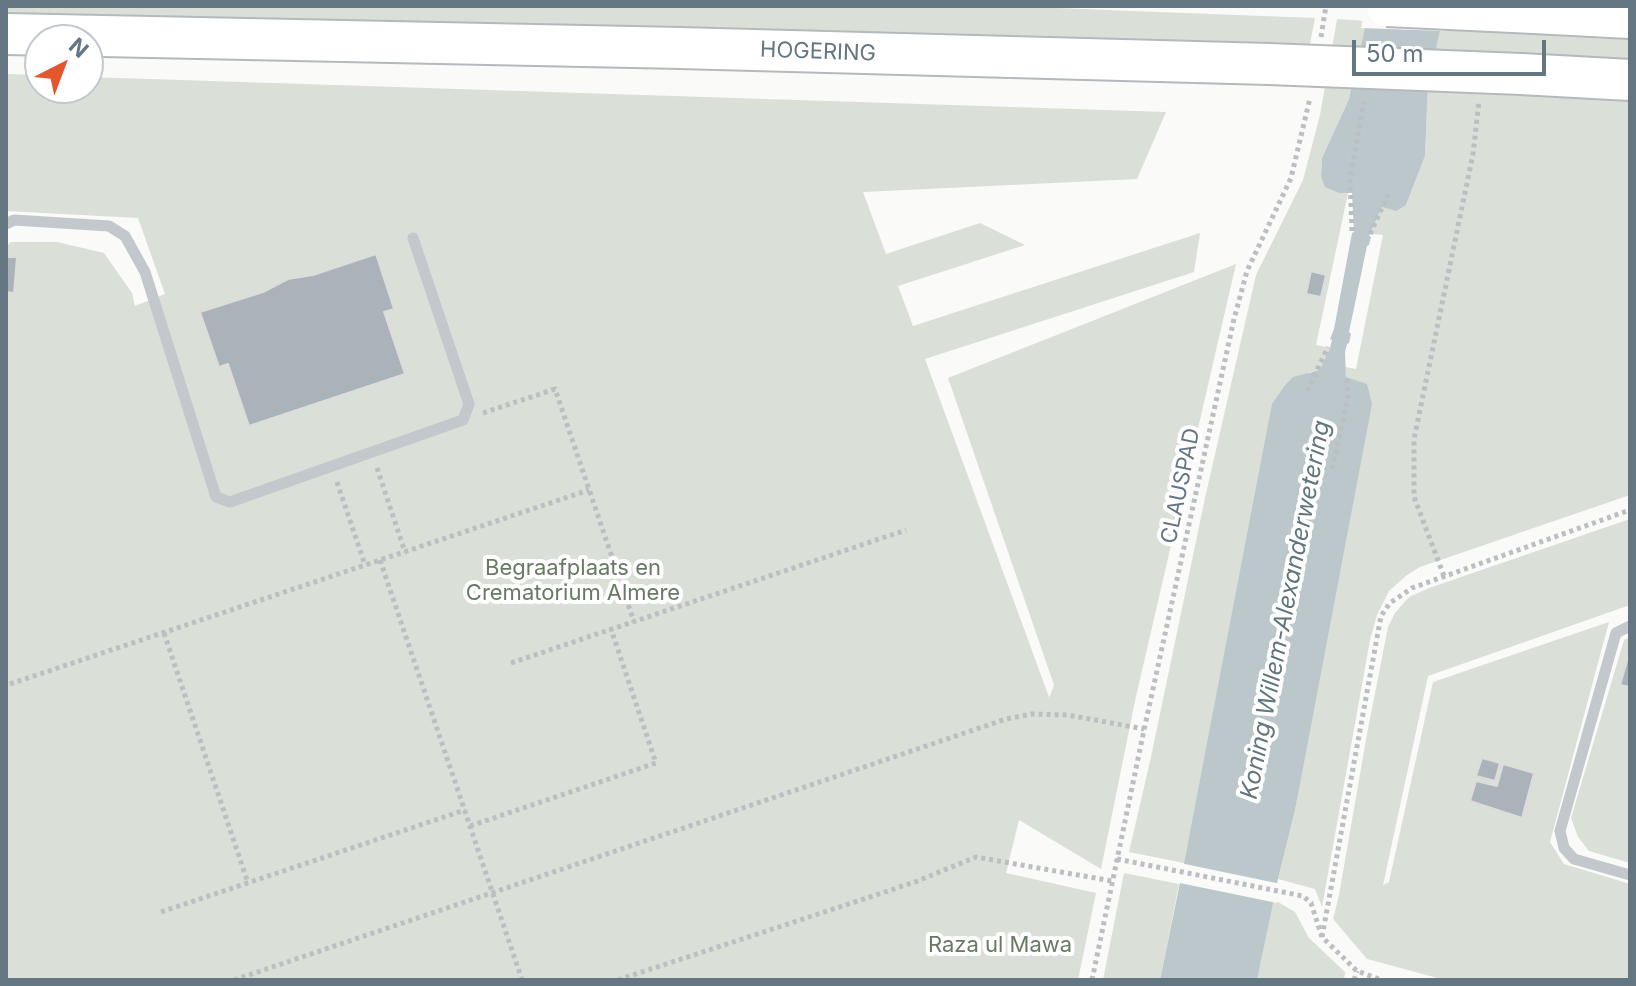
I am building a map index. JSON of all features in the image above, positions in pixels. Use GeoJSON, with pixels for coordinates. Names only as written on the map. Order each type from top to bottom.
{"type":"FeatureCollection","features":[{"type":"Feature","properties":{"kind":"highway"},"geometry":{"type":"LineString","coordinates":[[1387,6],[1630,18]]}},
{"type":"Feature","properties":{"kind":"highway","name":"HOGERING"},"geometry":{"type":"LineString","coordinates":[[6,34],[1269,64],[1630,80]]}},
{"type":"Feature","properties":{"kind":"lane"},"geometry":{"type":"LineString","coordinates":[[6,224],[14,220],[109,226],[125,236],[145,272],[216,497],[230,502],[463,420],[469,404],[413,238]]}},
{"type":"Feature","properties":{"kind":"lane"},"geometry":{"type":"LineString","coordinates":[[1630,626],[1616,633],[1560,831],[1564,848],[1574,859],[1630,875]]}},
{"type":"Feature","properties":{"kind":"path"},"geometry":{"type":"LineString","coordinates":[[1319,47],[1326,6]]}},
{"type":"Feature","properties":{"kind":"path","name":"CLAUSPAD"},"geometry":{"type":"LineString","coordinates":[[1092,980],[1234,319],[1247,271],[1291,178],[1312,87]]}},
{"type":"Feature","properties":{"kind":"path"},"geometry":{"type":"LineString","coordinates":[[1352,231],[1350,179],[1364,101]]}},
{"type":"Feature","properties":{"kind":"path"},"geometry":{"type":"LineString","coordinates":[[1444,576],[1414,497],[1414,439],[1473,154],[1479,101]]}},
{"type":"Feature","properties":{"kind":"path"},"geometry":{"type":"LineString","coordinates":[[1370,234],[1390,190]]}},
{"type":"Feature","properties":{"kind":"path"},"geometry":{"type":"LineString","coordinates":[[1307,391],[1328,347]]}},
{"type":"Feature","properties":{"kind":"path"},"geometry":{"type":"LineString","coordinates":[[1332,469],[1348,399],[1347,376]]}},
{"type":"Feature","properties":{"kind":"path"},"geometry":{"type":"LineString","coordinates":[[463,420],[555,389],[634,622]]}},
{"type":"Feature","properties":{"kind":"path"},"geometry":{"type":"LineString","coordinates":[[371,452],[405,552]]}},
{"type":"Feature","properties":{"kind":"path"},"geometry":{"type":"LineString","coordinates":[[332,466],[365,565]]}},
{"type":"Feature","properties":{"kind":"path"},"geometry":{"type":"LineString","coordinates":[[10,684],[589,490]]}},
{"type":"Feature","properties":{"kind":"path"},"geometry":{"type":"LineString","coordinates":[[1322,937],[1381,616],[1390,603],[1412,588],[1630,510]]}},
{"type":"Feature","properties":{"kind":"path"},"geometry":{"type":"LineString","coordinates":[[511,663],[906,530]]}},
{"type":"Feature","properties":{"kind":"path"},"geometry":{"type":"LineString","coordinates":[[380,560],[522,980]]}},
{"type":"Feature","properties":{"kind":"path"},"geometry":{"type":"LineString","coordinates":[[470,826],[656,763],[611,629]]}},
{"type":"Feature","properties":{"kind":"path"},"geometry":{"type":"LineString","coordinates":[[164,633],[248,883]]}},
{"type":"Feature","properties":{"kind":"path"},"geometry":{"type":"LineString","coordinates":[[234,980],[1006,719],[1032,714],[1068,715],[1144,730]]}},
{"type":"Feature","properties":{"kind":"path"},"geometry":{"type":"LineString","coordinates":[[161,912],[465,810]]}},
{"type":"Feature","properties":{"kind":"path"},"geometry":{"type":"LineString","coordinates":[[618,980],[915,882],[976,857],[1112,881]]}},
{"type":"Feature","properties":{"kind":"path"},"geometry":{"type":"LineString","coordinates":[[1117,859],[1303,896],[1311,903],[1322,937],[1357,971],[1382,980]]}},
{"type":"Feature","properties":{"kind":"path"},"geometry":{"type":"LineString","coordinates":[[1354,980],[1357,971]]}},
{"type":"Feature","properties":{"kind":"green space"},"geometry":{"type":"Polygon","coordinates":[[[6,6],[1004,6],[1315,18],[1308,54],[6,20],[6,6]]]}},
{"type":"Feature","properties":{"kind":"green space"},"geometry":{"type":"Polygon","coordinates":[[[1337,19],[1367,21],[1359,56],[1331,55],[1337,19]]]}},
{"type":"Feature","properties":{"kind":"green space"},"geometry":{"type":"Polygon","coordinates":[[[1442,23],[1630,31],[1630,66],[1434,58],[1442,23]]]}},
{"type":"Feature","properties":{"kind":"green space","name":"Begraafplaats en Crematorium Almere"},"geometry":{"type":"Polygon","coordinates":[[[6,74],[24,75],[24,104],[104,104],[104,78],[1166,112],[1137,179],[863,192],[886,254],[980,223],[1025,245],[898,286],[913,326],[1200,233],[1194,272],[925,359],[1048,701],[1054,685],[948,378],[1236,264],[1135,701],[1101,869],[1019,820],[1006,873],[1096,893],[1078,980],[6,980],[6,246],[11,242],[57,242],[104,253],[132,293],[135,306],[165,294],[138,218],[6,211],[6,74]]]}},
{"type":"Feature","properties":{"kind":"green space"},"geometry":{"type":"Polygon","coordinates":[[[1326,81],[1354,82],[1322,158],[1321,176],[1339,193],[1348,193],[1316,345],[1330,348],[1320,371],[1309,372],[1217,694],[1184,863],[1129,852],[1256,275],[1303,180],[1326,81]]]}},
{"type":"Feature","properties":{"kind":"green space"},"geometry":{"type":"Polygon","coordinates":[[[1428,83],[1630,90],[1630,495],[1420,567],[1389,591],[1377,615],[1370,640],[1322,907],[1315,889],[1278,879],[1301,774],[1345,367],[1356,369],[1383,235],[1370,234],[1382,207],[1406,205],[1425,156],[1428,83]]]}},
{"type":"Feature","properties":{"kind":"green space"},"geometry":{"type":"Polygon","coordinates":[[[1630,519],[1630,605],[1428,676],[1383,885],[1389,882],[1433,682],[1609,622],[1550,842],[1564,864],[1630,884],[1630,980],[1445,980],[1367,959],[1333,919],[1388,627],[1395,613],[1409,597],[1429,588],[1630,519]]]}},
{"type":"Feature","properties":{"kind":"green space"},"geometry":{"type":"Polygon","coordinates":[[[1630,637],[1630,863],[1589,851],[1578,837],[1571,818],[1624,640],[1630,637]]]}},
{"type":"Feature","properties":{"kind":"green space"},"geometry":{"type":"Polygon","coordinates":[[[1124,873],[1179,884],[1160,980],[1103,980],[1124,873]]]}},
{"type":"Feature","properties":{"kind":"green space"},"geometry":{"type":"Polygon","coordinates":[[[1273,899],[1295,912],[1309,938],[1345,972],[1344,980],[1257,980],[1273,899]]]}},
{"type":"Feature","properties":{"kind":"water","name":"Koning Willem-Alexanderwetering"},"geometry":{"type":"Polygon","coordinates":[[[1370,6],[1446,6],[1428,83],[1425,156],[1406,205],[1396,211],[1382,207],[1369,236],[1345,352],[1346,377],[1367,384],[1372,404],[1295,810],[1257,980],[1160,980],[1272,404],[1293,377],[1320,370],[1332,340],[1354,232],[1352,193],[1339,193],[1325,187],[1321,176],[1322,158],[1349,99],[1370,6]]]}},
{"type":"Feature","properties":{"kind":"pier"},"geometry":{"type":"Polygon","coordinates":[[[1365,6],[1450,6],[1444,31],[1361,28],[1365,6]]]}},
{"type":"Feature","properties":{"kind":"pier"},"geometry":{"type":"Polygon","coordinates":[[[1180,863],[1281,884],[1277,903],[1175,882],[1180,863]]]}},
{"type":"Feature","properties":{"kind":"building"},"geometry":{"type":"Polygon","coordinates":[[[376,254],[394,309],[384,312],[405,374],[249,426],[228,364],[219,367],[200,312],[263,292],[288,279],[313,275],[376,254]]]}},
{"type":"Feature","properties":{"kind":"building"},"geometry":{"type":"Polygon","coordinates":[[[6,257],[17,257],[14,293],[6,292],[6,257]]]}},
{"type":"Feature","properties":{"kind":"building"},"geometry":{"type":"Polygon","coordinates":[[[1311,271],[1326,275],[1321,297],[1306,294],[1311,271]]]}},
{"type":"Feature","properties":{"kind":"building"},"geometry":{"type":"Polygon","coordinates":[[[1627,661],[1630,661],[1630,687],[1620,685],[1627,661]]]}},
{"type":"Feature","properties":{"kind":"building"},"geometry":{"type":"Polygon","coordinates":[[[1482,758],[1500,763],[1495,781],[1476,776],[1482,758]]]}},
{"type":"Feature","properties":{"kind":"building"},"geometry":{"type":"Polygon","coordinates":[[[1503,764],[1534,773],[1522,818],[1470,801],[1476,781],[1497,786],[1503,764]]]}},
{"type":"Feature","properties":{"kind":"park label","name":"Raza ul Mawa"},"geometry":{"type":"Point","coordinates":[1000,945]}}]}
